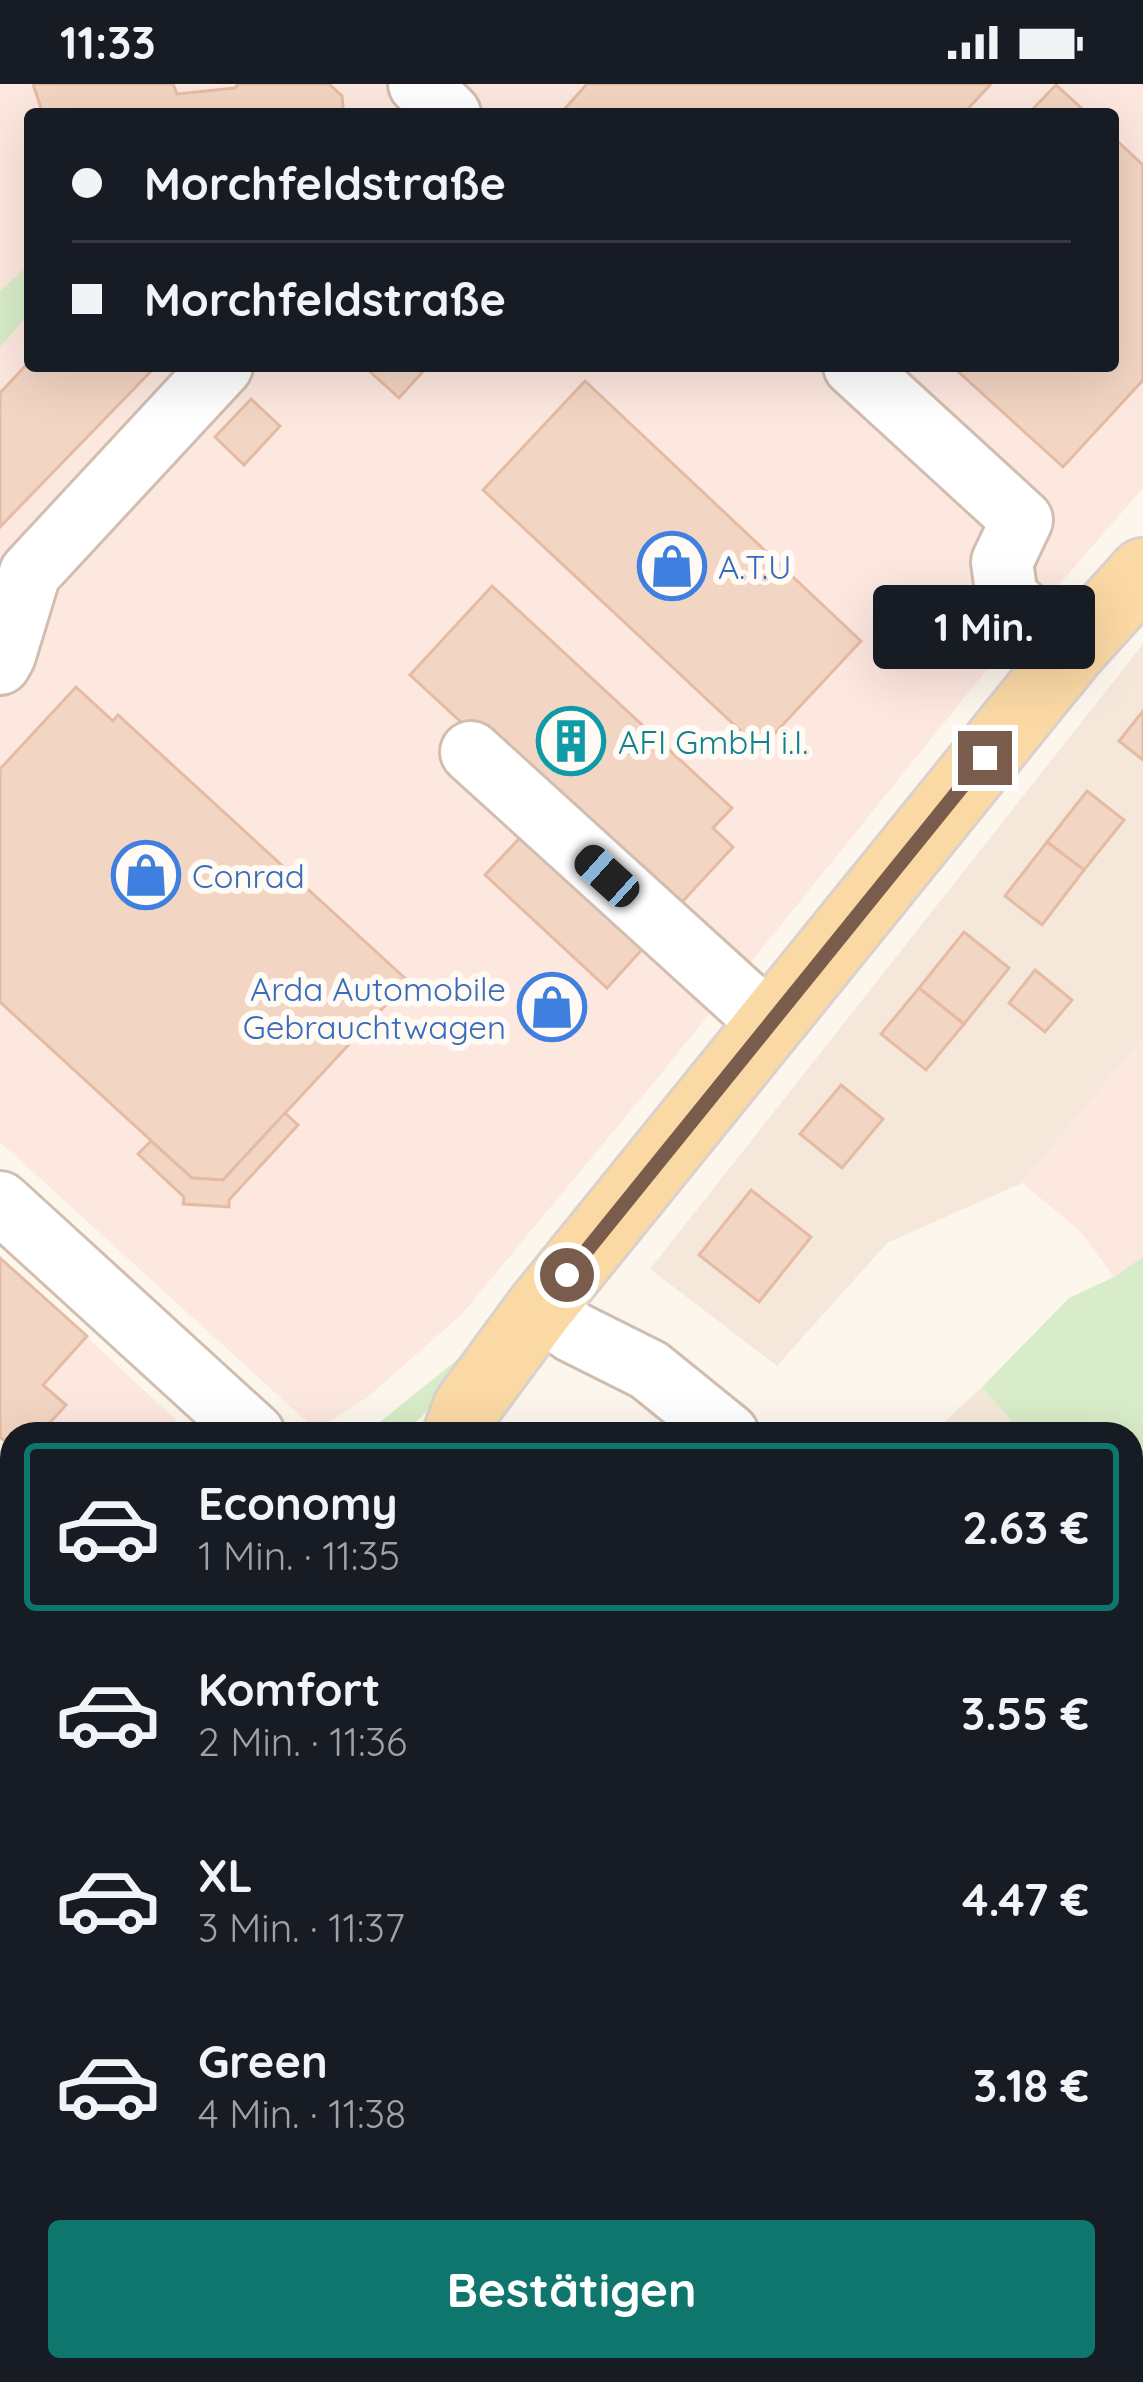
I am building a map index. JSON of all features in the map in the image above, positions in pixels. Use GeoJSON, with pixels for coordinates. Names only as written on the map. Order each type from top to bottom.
{"type":"FeatureCollection","features":[{"type":"Feature","properties":{"kind":"main road"},"geometry":{"type":"LineString","coordinates":[[454,1422],[769,1024],[1070,653],[1143,572]]}},
{"type":"Feature","properties":{"kind":"street"},"geometry":{"type":"LineString","coordinates":[[418,84],[445,108]]}},
{"type":"Feature","properties":{"kind":"street"},"geometry":{"type":"LineString","coordinates":[[458,108],[483,84]]}},
{"type":"Feature","properties":{"kind":"street"},"geometry":{"type":"LineString","coordinates":[[0,664],[30,573],[216,372]]}},
{"type":"Feature","properties":{"kind":"street"},"geometry":{"type":"LineString","coordinates":[[861,372],[1022,520],[1002,562],[1007,597],[1070,653]]}},
{"type":"Feature","properties":{"kind":"street"},"geometry":{"type":"LineString","coordinates":[[471,752],[769,1024]]}},
{"type":"Feature","properties":{"kind":"street"},"geometry":{"type":"LineString","coordinates":[[0,1202],[172,1324],[242,1422]]}},
{"type":"Feature","properties":{"kind":"street"},"geometry":{"type":"LineString","coordinates":[[554,1292],[593,1295],[649,1370],[713,1422]]}},
{"type":"Feature","properties":{"kind":"shaded area"},"geometry":{"type":"Polygon","coordinates":[[[0,84],[1143,84],[1143,488],[1010,641],[462,1314],[369,1396],[328,1422],[307,1422],[0,1142],[0,84]]]}},
{"type":"Feature","properties":{"kind":"shaded area"},"geometry":{"type":"Polygon","coordinates":[[[1143,644],[1143,1038],[1022,1183],[887,1243],[777,1366],[650,1269],[1143,644]]]}},
{"type":"Feature","properties":{"kind":"shaded area"},"geometry":{"type":"Polygon","coordinates":[[[1143,1038],[1143,1257],[1114,1277],[1079,1230],[1022,1183],[1143,1038]]]}},
{"type":"Feature","properties":{"kind":"shaded area"},"geometry":{"type":"Polygon","coordinates":[[[0,1256],[178,1422],[0,1422],[0,1256]]]}},
{"type":"Feature","properties":{"kind":"shaded area"},"geometry":{"type":"Polygon","coordinates":[[[982,1387],[1013,1422],[944,1422],[982,1387]]]}},
{"type":"Feature","properties":{"kind":"green space"},"geometry":{"type":"Polygon","coordinates":[[[24,269],[24,320],[0,347],[0,291],[24,269]]]}},
{"type":"Feature","properties":{"kind":"green space"},"geometry":{"type":"Polygon","coordinates":[[[1143,1257],[1143,1422],[1013,1422],[982,1387],[1069,1298],[1143,1257]]]}},
{"type":"Feature","properties":{"kind":"green space"},"geometry":{"type":"Polygon","coordinates":[[[483,1339],[486,1342],[416,1422],[380,1422],[483,1339]]]}},
{"type":"Feature","properties":{"kind":"building"},"geometry":{"type":"Polygon","coordinates":[[[33,84],[173,84],[177,94],[238,84],[329,84],[342,96],[343,107],[343,108],[41,108],[33,84]]]}},
{"type":"Feature","properties":{"kind":"building"},"geometry":{"type":"Polygon","coordinates":[[[587,84],[991,84],[969,108],[565,108],[587,84]]]}},
{"type":"Feature","properties":{"kind":"building"},"geometry":{"type":"Polygon","coordinates":[[[1056,85],[1081,108],[1034,108],[1056,85]]]}},
{"type":"Feature","properties":{"kind":"building"},"geometry":{"type":"Polygon","coordinates":[[[1119,143],[1143,165],[1143,380],[1063,467],[959,372],[1119,372],[1119,143]]]}},
{"type":"Feature","properties":{"kind":"building"},"geometry":{"type":"Polygon","coordinates":[[[24,367],[24,372],[150,372],[0,527],[0,393],[24,367]]]}},
{"type":"Feature","properties":{"kind":"building"},"geometry":{"type":"Polygon","coordinates":[[[371,372],[423,372],[399,398],[371,372]]]}},
{"type":"Feature","properties":{"kind":"building","name":"A.T.U"},"geometry":{"type":"Polygon","coordinates":[[[585,381],[861,641],[760,749],[483,490],[585,381]]]}},
{"type":"Feature","properties":{"kind":"building"},"geometry":{"type":"Polygon","coordinates":[[[251,399],[280,426],[244,465],[215,437],[251,399]]]}},
{"type":"Feature","properties":{"kind":"building","name":"AFI GmbH i.I."},"geometry":{"type":"Polygon","coordinates":[[[492,586],[732,808],[713,828],[733,847],[670,915],[410,675],[492,586]]]}},
{"type":"Feature","properties":{"kind":"building","name":"Conrad"},"geometry":{"type":"Polygon","coordinates":[[[76,687],[113,721],[118,715],[408,981],[223,1180],[192,1178],[0,1002],[0,769],[76,687]]]}},
{"type":"Feature","properties":{"kind":"building"},"geometry":{"type":"Polygon","coordinates":[[[1143,711],[1143,760],[1119,741],[1143,711]]]}},
{"type":"Feature","properties":{"kind":"building"},"geometry":{"type":"Polygon","coordinates":[[[1087,791],[1124,820],[1084,870],[1047,842],[1087,791]]]}},
{"type":"Feature","properties":{"kind":"building"},"geometry":{"type":"Polygon","coordinates":[[[527,830],[656,934],[607,988],[485,875],[527,830]]]}},
{"type":"Feature","properties":{"kind":"building"},"geometry":{"type":"Polygon","coordinates":[[[1047,842],[1084,870],[1042,925],[1005,896],[1047,842]]]}},
{"type":"Feature","properties":{"kind":"building"},"geometry":{"type":"Polygon","coordinates":[[[964,932],[1009,968],[964,1024],[919,988],[964,932]]]}},
{"type":"Feature","properties":{"kind":"building"},"geometry":{"type":"Polygon","coordinates":[[[1035,970],[1072,1000],[1045,1032],[1009,1003],[1035,970]]]}},
{"type":"Feature","properties":{"kind":"building"},"geometry":{"type":"Polygon","coordinates":[[[919,988],[964,1024],[926,1070],[881,1034],[919,988]]]}},
{"type":"Feature","properties":{"kind":"building"},"geometry":{"type":"Polygon","coordinates":[[[841,1085],[883,1119],[842,1168],[800,1134],[841,1085]]]}},
{"type":"Feature","properties":{"kind":"building"},"geometry":{"type":"Polygon","coordinates":[[[285,1113],[298,1125],[229,1200],[229,1207],[183,1204],[184,1197],[138,1154],[151,1141],[192,1178],[223,1180],[285,1113]]]}},
{"type":"Feature","properties":{"kind":"building"},"geometry":{"type":"Polygon","coordinates":[[[751,1190],[811,1237],[759,1302],[699,1255],[751,1190]]]}},
{"type":"Feature","properties":{"kind":"building"},"geometry":{"type":"Polygon","coordinates":[[[0,1258],[87,1336],[43,1385],[66,1405],[51,1422],[0,1422],[0,1258]]]}},
{"type":"Feature","properties":{"kind":"place","name":"A.T.U"},"geometry":{"type":"Point","coordinates":[672,566]}},
{"type":"Feature","properties":{"kind":"place","name":"AFI GmbH i.I."},"geometry":{"type":"Point","coordinates":[571,741]}},
{"type":"Feature","properties":{"kind":"place","name":"Conrad"},"geometry":{"type":"Point","coordinates":[146,875]}},
{"type":"Feature","properties":{"kind":"place","name":"Arda Automobile Gebrauchtwagen"},"geometry":{"type":"Point","coordinates":[552,1007]}},
{"type":"Feature","properties":{"kind":"route"},"geometry":{"type":"LineString","coordinates":[[567,1275],[985,758]]}}]}
